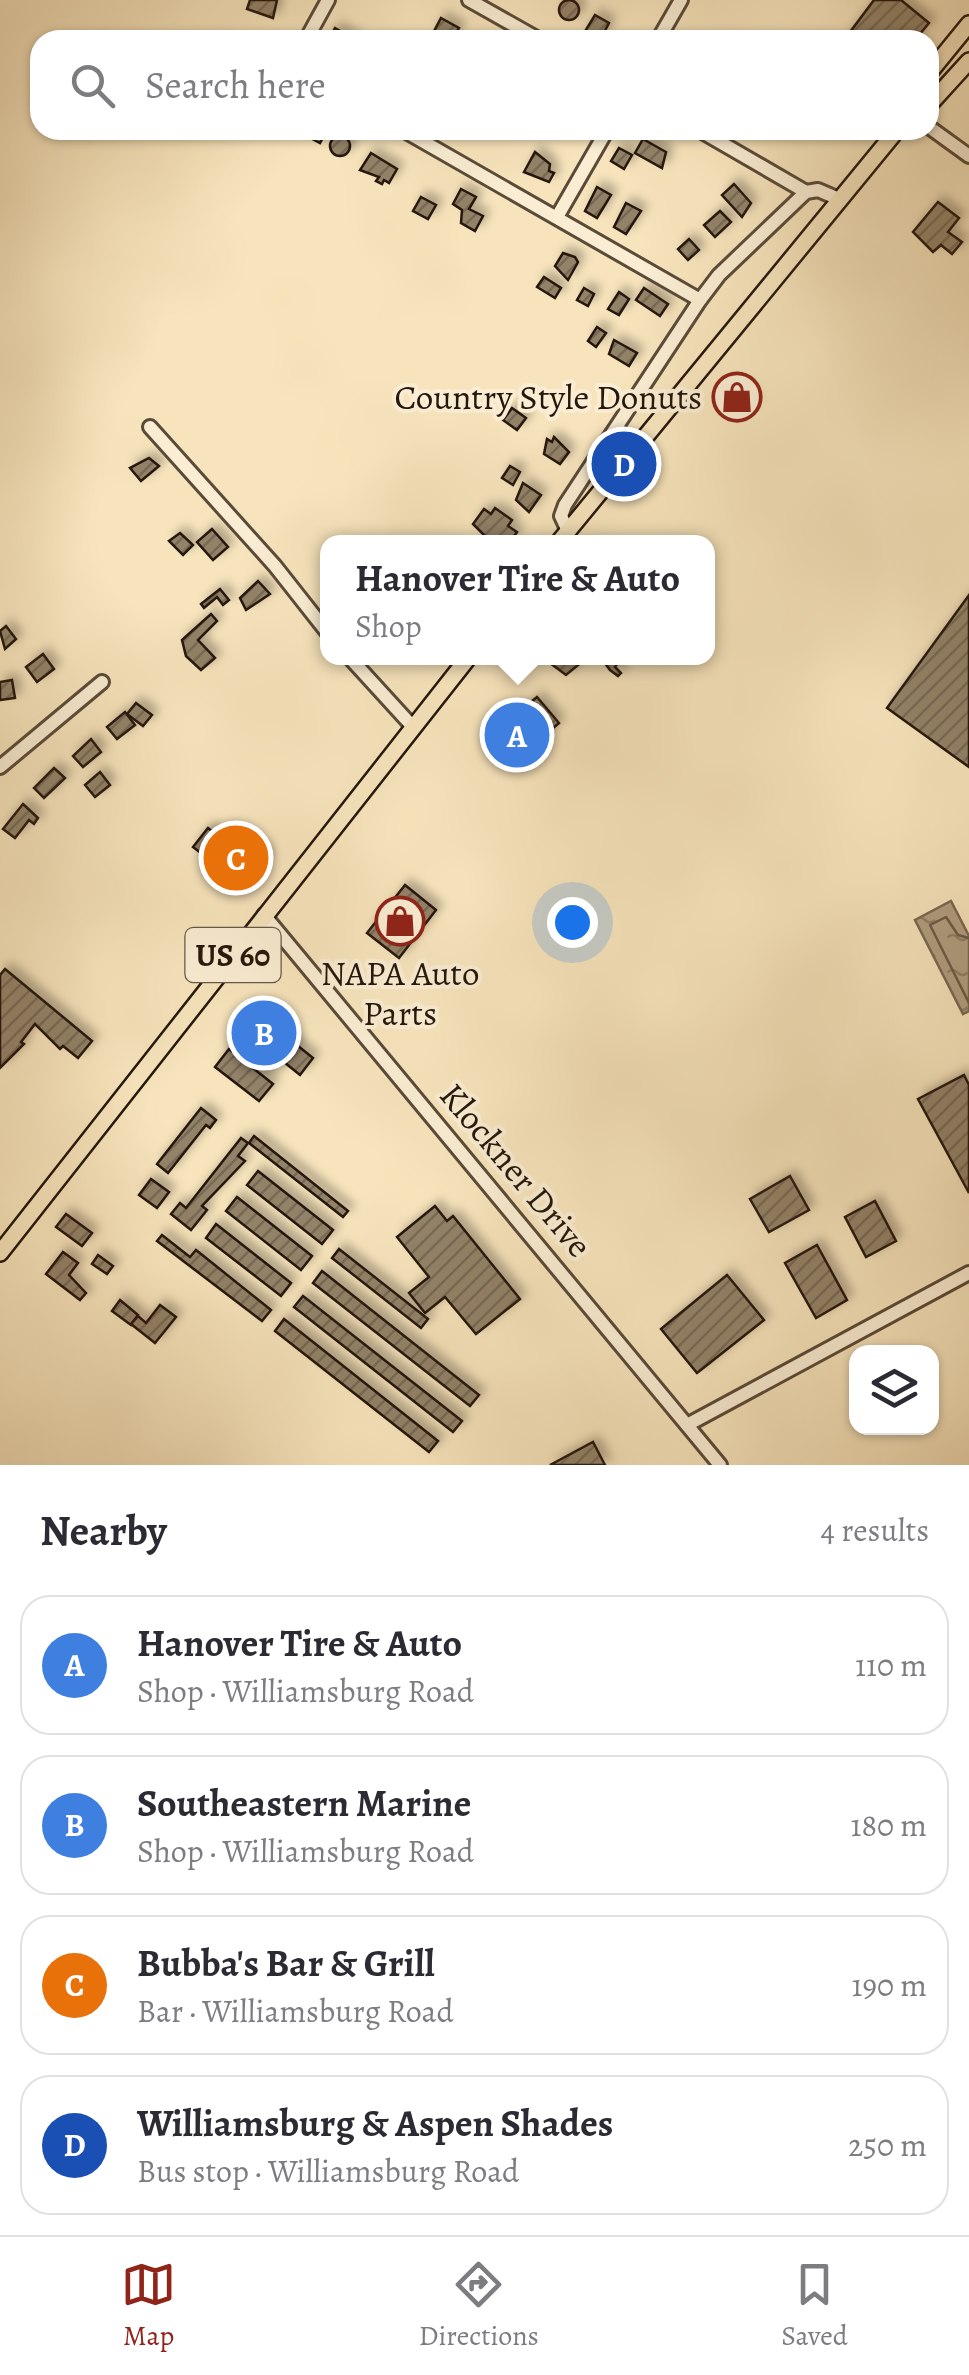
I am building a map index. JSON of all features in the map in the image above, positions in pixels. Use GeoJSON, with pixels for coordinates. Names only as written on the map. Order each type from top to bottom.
{"type":"FeatureCollection","features":[{"type":"Feature","properties":{"kind":"main road"},"geometry":{"type":"LineString","coordinates":[[939,60],[969,24]]}},
{"type":"Feature","properties":{"kind":"main road"},"geometry":{"type":"LineString","coordinates":[[939,94],[969,61]]}},
{"type":"Feature","properties":{"kind":"main road"},"geometry":{"type":"LineString","coordinates":[[566,535],[889,140]]}},
{"type":"Feature","properties":{"kind":"main road","name":"US 60"},"geometry":{"type":"LineString","coordinates":[[0,1253],[462,665]]}},
{"type":"Feature","properties":{"kind":"street"},"geometry":{"type":"LineString","coordinates":[[312,30],[328,0]]}},
{"type":"Feature","properties":{"kind":"street"},"geometry":{"type":"LineString","coordinates":[[469,0],[522,30]]}},
{"type":"Feature","properties":{"kind":"street"},"geometry":{"type":"LineString","coordinates":[[664,30],[680,0]]}},
{"type":"Feature","properties":{"kind":"street"},"geometry":{"type":"LineString","coordinates":[[939,134],[969,156]]}},
{"type":"Feature","properties":{"kind":"street"},"geometry":{"type":"LineString","coordinates":[[420,140],[700,300]]}},
{"type":"Feature","properties":{"kind":"street"},"geometry":{"type":"LineString","coordinates":[[557,217],[601,140]]}},
{"type":"Feature","properties":{"kind":"street"},"geometry":{"type":"LineString","coordinates":[[715,140],[806,192]]}},
{"type":"Feature","properties":{"kind":"street"},"geometry":{"type":"LineString","coordinates":[[564,535],[561,516],[565,505],[700,300],[806,192],[818,190],[839,199]]}},
{"type":"Feature","properties":{"kind":"street"},"geometry":{"type":"LineString","coordinates":[[150,426],[320,623]]}},
{"type":"Feature","properties":{"kind":"street"},"geometry":{"type":"LineString","coordinates":[[356,665],[412,727]]}},
{"type":"Feature","properties":{"kind":"street"},"geometry":{"type":"LineString","coordinates":[[0,767],[13,752],[102,682]]}},
{"type":"Feature","properties":{"kind":"street"},"geometry":{"type":"LineString","coordinates":[[0,743],[13,752]]}},
{"type":"Feature","properties":{"kind":"street","name":"Klockner Drive"},"geometry":{"type":"LineString","coordinates":[[264,915],[720,1465]]}},
{"type":"Feature","properties":{"kind":"street"},"geometry":{"type":"LineString","coordinates":[[687,1425],[969,1273]]}},
{"type":"Feature","properties":{"kind":"water"},"geometry":{"type":"Polygon","coordinates":[[[951,901],[969,936],[969,1011],[963,1014],[915,920],[951,901]]]}},
{"type":"Feature","properties":{"kind":"building"},"geometry":{"type":"Polygon","coordinates":[[[250,0],[277,0],[273,18],[247,9],[250,0]]]}},
{"type":"Feature","properties":{"kind":"building"},"geometry":{"type":"Polygon","coordinates":[[[569,0],[579,10],[569,20],[559,10],[569,0]]]}},
{"type":"Feature","properties":{"kind":"building"},"geometry":{"type":"Polygon","coordinates":[[[874,0],[901,0],[929,23],[923,30],[852,30],[874,0]]]}},
{"type":"Feature","properties":{"kind":"building"},"geometry":{"type":"Polygon","coordinates":[[[595,15],[609,23],[605,30],[586,30],[595,15]]]}},
{"type":"Feature","properties":{"kind":"building"},"geometry":{"type":"Polygon","coordinates":[[[441,18],[459,28],[458,30],[435,30],[441,18]]]}},
{"type":"Feature","properties":{"kind":"building"},"geometry":{"type":"Polygon","coordinates":[[[333,140],[347,140],[347,153],[333,153],[333,140]]]}},
{"type":"Feature","properties":{"kind":"building"},"geometry":{"type":"Polygon","coordinates":[[[642,140],[666,152],[662,168],[635,153],[642,140]]]}},
{"type":"Feature","properties":{"kind":"building"},"geometry":{"type":"Polygon","coordinates":[[[619,148],[632,155],[624,169],[611,161],[619,148]]]}},
{"type":"Feature","properties":{"kind":"building"},"geometry":{"type":"Polygon","coordinates":[[[535,152],[550,164],[549,171],[554,173],[549,182],[524,172],[535,152]]]}},
{"type":"Feature","properties":{"kind":"building"},"geometry":{"type":"Polygon","coordinates":[[[371,153],[397,169],[389,183],[384,180],[382,184],[376,181],[379,177],[360,170],[371,153]]]}},
{"type":"Feature","properties":{"kind":"building"},"geometry":{"type":"Polygon","coordinates":[[[734,184],[751,203],[742,217],[722,195],[734,184]]]}},
{"type":"Feature","properties":{"kind":"building"},"geometry":{"type":"Polygon","coordinates":[[[597,187],[611,195],[597,218],[585,211],[597,187]]]}},
{"type":"Feature","properties":{"kind":"building"},"geometry":{"type":"Polygon","coordinates":[[[461,189],[476,197],[469,209],[483,216],[475,231],[461,223],[462,210],[453,204],[461,189]]]}},
{"type":"Feature","properties":{"kind":"building"},"geometry":{"type":"Polygon","coordinates":[[[421,197],[436,205],[428,219],[413,211],[421,197]]]}},
{"type":"Feature","properties":{"kind":"building"},"geometry":{"type":"Polygon","coordinates":[[[938,202],[959,218],[948,232],[962,242],[952,254],[941,245],[933,252],[913,232],[938,202]]]}},
{"type":"Feature","properties":{"kind":"building"},"geometry":{"type":"Polygon","coordinates":[[[626,203],[641,211],[626,234],[614,227],[626,203]]]}},
{"type":"Feature","properties":{"kind":"building"},"geometry":{"type":"Polygon","coordinates":[[[720,211],[731,222],[715,237],[704,225],[720,211]]]}},
{"type":"Feature","properties":{"kind":"building"},"geometry":{"type":"Polygon","coordinates":[[[689,239],[699,250],[688,260],[678,249],[689,239]]]}},
{"type":"Feature","properties":{"kind":"building"},"geometry":{"type":"Polygon","coordinates":[[[563,253],[578,262],[568,280],[555,266],[563,253]]]}},
{"type":"Feature","properties":{"kind":"building"},"geometry":{"type":"Polygon","coordinates":[[[544,277],[561,288],[555,298],[537,287],[544,277]]]}},
{"type":"Feature","properties":{"kind":"building"},"geometry":{"type":"Polygon","coordinates":[[[584,288],[594,294],[588,306],[577,300],[584,288]]]}},
{"type":"Feature","properties":{"kind":"building"},"geometry":{"type":"Polygon","coordinates":[[[644,288],[668,304],[660,316],[636,300],[644,288]]]}},
{"type":"Feature","properties":{"kind":"building"},"geometry":{"type":"Polygon","coordinates":[[[619,292],[629,299],[619,315],[608,309],[619,292]]]}},
{"type":"Feature","properties":{"kind":"building"},"geometry":{"type":"Polygon","coordinates":[[[597,327],[606,333],[596,347],[588,341],[597,327]]]}},
{"type":"Feature","properties":{"kind":"building"},"geometry":{"type":"Polygon","coordinates":[[[614,340],[637,353],[629,366],[609,354],[614,340]]]}},
{"type":"Feature","properties":{"kind":"building","name":"Country Style Donuts"},"geometry":{"type":"Polygon","coordinates":[[[734,384],[751,398],[744,413],[723,396],[734,384]]]}},
{"type":"Feature","properties":{"kind":"building"},"geometry":{"type":"Polygon","coordinates":[[[512,408],[526,418],[517,430],[503,420],[512,408]]]}},
{"type":"Feature","properties":{"kind":"building"},"geometry":{"type":"Polygon","coordinates":[[[554,437],[569,452],[560,464],[544,454],[547,439],[552,442],[554,437]]]}},
{"type":"Feature","properties":{"kind":"building"},"geometry":{"type":"Polygon","coordinates":[[[149,458],[159,466],[141,481],[130,468],[149,458]]]}},
{"type":"Feature","properties":{"kind":"building"},"geometry":{"type":"Polygon","coordinates":[[[510,466],[520,472],[513,485],[502,478],[510,466]]]}},
{"type":"Feature","properties":{"kind":"building"},"geometry":{"type":"Polygon","coordinates":[[[523,483],[541,495],[529,512],[516,500],[523,483]]]}},
{"type":"Feature","properties":{"kind":"building"},"geometry":{"type":"Polygon","coordinates":[[[495,508],[512,520],[508,526],[517,532],[515,535],[484,535],[473,524],[484,509],[491,514],[495,508]]]}},
{"type":"Feature","properties":{"kind":"building"},"geometry":{"type":"Polygon","coordinates":[[[212,529],[228,547],[213,560],[197,542],[212,529]]]}},
{"type":"Feature","properties":{"kind":"building"},"geometry":{"type":"Polygon","coordinates":[[[180,533],[193,545],[183,555],[169,541],[180,533]]]}},
{"type":"Feature","properties":{"kind":"building"},"geometry":{"type":"Polygon","coordinates":[[[258,581],[270,594],[246,610],[240,598],[258,581]]]}},
{"type":"Feature","properties":{"kind":"building"},"geometry":{"type":"Polygon","coordinates":[[[220,589],[229,600],[223,605],[217,597],[204,608],[201,604],[220,589]]]}},
{"type":"Feature","properties":{"kind":"building"},"geometry":{"type":"Polygon","coordinates":[[[969,595],[969,767],[887,708],[969,595]]]}},
{"type":"Feature","properties":{"kind":"building"},"geometry":{"type":"Polygon","coordinates":[[[211,614],[217,621],[198,640],[215,658],[201,670],[186,656],[182,640],[211,614]]]}},
{"type":"Feature","properties":{"kind":"building"},"geometry":{"type":"Polygon","coordinates":[[[6,626],[16,639],[5,649],[0,631],[6,626]]]}},
{"type":"Feature","properties":{"kind":"building"},"geometry":{"type":"Polygon","coordinates":[[[43,654],[54,669],[37,682],[26,667],[43,654]]]}},
{"type":"Feature","properties":{"kind":"building"},"geometry":{"type":"Polygon","coordinates":[[[553,665],[578,665],[566,675],[553,665]]]}},
{"type":"Feature","properties":{"kind":"building"},"geometry":{"type":"Polygon","coordinates":[[[606,665],[616,665],[621,673],[618,676],[606,665]]]}},
{"type":"Feature","properties":{"kind":"building"},"geometry":{"type":"Polygon","coordinates":[[[12,680],[15,698],[0,700],[0,682],[12,680]]]}},
{"type":"Feature","properties":{"kind":"building"},"geometry":{"type":"Polygon","coordinates":[[[537,697],[559,723],[505,768],[483,742],[490,737],[486,732],[500,718],[508,721],[537,697]]]}},
{"type":"Feature","properties":{"kind":"building"},"geometry":{"type":"Polygon","coordinates":[[[136,703],[152,715],[143,726],[127,714],[136,703]]]}},
{"type":"Feature","properties":{"kind":"building"},"geometry":{"type":"Polygon","coordinates":[[[125,712],[135,725],[117,739],[107,727],[125,712]]]}},
{"type":"Feature","properties":{"kind":"building"},"geometry":{"type":"Polygon","coordinates":[[[91,739],[101,752],[83,767],[73,756],[91,739]]]}},
{"type":"Feature","properties":{"kind":"building"},"geometry":{"type":"Polygon","coordinates":[[[54,768],[65,778],[44,798],[34,788],[54,768]]]}},
{"type":"Feature","properties":{"kind":"building"},"geometry":{"type":"Polygon","coordinates":[[[100,772],[110,785],[95,797],[85,785],[100,772]]]}},
{"type":"Feature","properties":{"kind":"building"},"geometry":{"type":"Polygon","coordinates":[[[23,804],[38,818],[34,824],[29,820],[15,838],[3,829],[23,804]]]}},
{"type":"Feature","properties":{"kind":"building"},"geometry":{"type":"Polygon","coordinates":[[[208,828],[222,839],[229,829],[258,856],[261,852],[266,856],[244,886],[193,847],[208,828]]]}},
{"type":"Feature","properties":{"kind":"building"},"geometry":{"type":"Polygon","coordinates":[[[405,885],[436,910],[399,958],[367,933],[405,885]]]}},
{"type":"Feature","properties":{"kind":"building"},"geometry":{"type":"Polygon","coordinates":[[[5,969],[92,1041],[78,1058],[63,1046],[60,1049],[35,1024],[21,1042],[24,1044],[0,1068],[0,975],[5,969]]]}},
{"type":"Feature","properties":{"kind":"building"},"geometry":{"type":"Polygon","coordinates":[[[257,1013],[313,1058],[300,1075],[243,1029],[257,1013]]]}},
{"type":"Feature","properties":{"kind":"building"},"geometry":{"type":"Polygon","coordinates":[[[229,1049],[273,1084],[259,1101],[215,1067],[229,1049]]]}},
{"type":"Feature","properties":{"kind":"building"},"geometry":{"type":"Polygon","coordinates":[[[964,1075],[969,1085],[969,1193],[918,1099],[964,1075]]]}},
{"type":"Feature","properties":{"kind":"building"},"geometry":{"type":"Polygon","coordinates":[[[201,1108],[216,1120],[210,1128],[206,1125],[168,1173],[157,1164],[201,1108]]]}},
{"type":"Feature","properties":{"kind":"building"},"geometry":{"type":"Polygon","coordinates":[[[254,1136],[348,1211],[343,1217],[249,1143],[254,1136]]]}},
{"type":"Feature","properties":{"kind":"building"},"geometry":{"type":"Polygon","coordinates":[[[241,1138],[248,1143],[238,1156],[245,1161],[202,1206],[207,1210],[191,1230],[171,1214],[180,1203],[186,1208],[241,1138]]]}},
{"type":"Feature","properties":{"kind":"building"},"geometry":{"type":"Polygon","coordinates":[[[258,1171],[333,1230],[322,1244],[247,1185],[258,1171]]]}},
{"type":"Feature","properties":{"kind":"building"},"geometry":{"type":"Polygon","coordinates":[[[790,1176],[809,1210],[769,1232],[750,1199],[790,1176]]]}},
{"type":"Feature","properties":{"kind":"building"},"geometry":{"type":"Polygon","coordinates":[[[151,1179],[169,1192],[157,1208],[139,1195],[151,1179]]]}},
{"type":"Feature","properties":{"kind":"building"},"geometry":{"type":"Polygon","coordinates":[[[237,1197],[312,1256],[301,1270],[226,1211],[237,1197]]]}},
{"type":"Feature","properties":{"kind":"building"},"geometry":{"type":"Polygon","coordinates":[[[875,1201],[896,1241],[866,1257],[845,1217],[875,1201]]]}},
{"type":"Feature","properties":{"kind":"building"},"geometry":{"type":"Polygon","coordinates":[[[435,1206],[447,1221],[453,1216],[520,1299],[476,1334],[445,1297],[425,1313],[409,1293],[429,1277],[397,1237],[435,1206]]]}},
{"type":"Feature","properties":{"kind":"building"},"geometry":{"type":"Polygon","coordinates":[[[66,1214],[92,1233],[82,1246],[56,1227],[66,1214]]]}},
{"type":"Feature","properties":{"kind":"building"},"geometry":{"type":"Polygon","coordinates":[[[216,1224],[291,1283],[281,1296],[206,1238],[216,1224]]]}},
{"type":"Feature","properties":{"kind":"building"},"geometry":{"type":"Polygon","coordinates":[[[162,1235],[190,1257],[196,1250],[271,1310],[262,1321],[157,1241],[162,1235]]]}},
{"type":"Feature","properties":{"kind":"building"},"geometry":{"type":"Polygon","coordinates":[[[817,1245],[847,1300],[816,1318],[785,1263],[817,1245]]]}},
{"type":"Feature","properties":{"kind":"building"},"geometry":{"type":"Polygon","coordinates":[[[339,1249],[428,1319],[421,1328],[332,1258],[339,1249]]]}},
{"type":"Feature","properties":{"kind":"building"},"geometry":{"type":"Polygon","coordinates":[[[63,1252],[78,1263],[69,1275],[86,1293],[80,1300],[46,1274],[63,1252]]]}},
{"type":"Feature","properties":{"kind":"building"},"geometry":{"type":"Polygon","coordinates":[[[98,1255],[113,1266],[107,1274],[92,1264],[98,1255]]]}},
{"type":"Feature","properties":{"kind":"building"},"geometry":{"type":"Polygon","coordinates":[[[322,1271],[479,1395],[470,1406],[313,1283],[322,1271]]]}},
{"type":"Feature","properties":{"kind":"building"},"geometry":{"type":"Polygon","coordinates":[[[727,1275],[764,1320],[697,1373],[661,1329],[727,1275]]]}},
{"type":"Feature","properties":{"kind":"building"},"geometry":{"type":"Polygon","coordinates":[[[303,1296],[462,1421],[453,1432],[294,1307],[303,1296]]]}},
{"type":"Feature","properties":{"kind":"building"},"geometry":{"type":"Polygon","coordinates":[[[120,1300],[138,1315],[131,1325],[112,1311],[120,1300]]]}},
{"type":"Feature","properties":{"kind":"building"},"geometry":{"type":"Polygon","coordinates":[[[160,1305],[176,1317],[155,1343],[131,1324],[138,1316],[146,1323],[160,1305]]]}},
{"type":"Feature","properties":{"kind":"building"},"geometry":{"type":"Polygon","coordinates":[[[284,1319],[438,1441],[429,1452],[275,1331],[284,1319]]]}},
{"type":"Feature","properties":{"kind":"building"},"geometry":{"type":"Polygon","coordinates":[[[593,1442],[605,1465],[550,1465],[593,1442]]]}},
{"type":"Feature","properties":{"kind":"place","name":"Country Style Donuts"},"geometry":{"type":"Point","coordinates":[737,397]}},
{"type":"Feature","properties":{"kind":"place","name":"Williamsburg & Aspen Shades"},"geometry":{"type":"Point","coordinates":[624,464]}},
{"type":"Feature","properties":{"kind":"place","name":"Hanover Tire & Auto"},"geometry":{"type":"Point","coordinates":[517,735]}},
{"type":"Feature","properties":{"kind":"place","name":"Bubba's Bar & Grill"},"geometry":{"type":"Point","coordinates":[236,858]}},
{"type":"Feature","properties":{"kind":"place","name":"NAPA Auto Parts"},"geometry":{"type":"Point","coordinates":[400,921]}},
{"type":"Feature","properties":{"kind":"place","name":"Southeastern Marine"},"geometry":{"type":"Point","coordinates":[264,1033]}}]}
